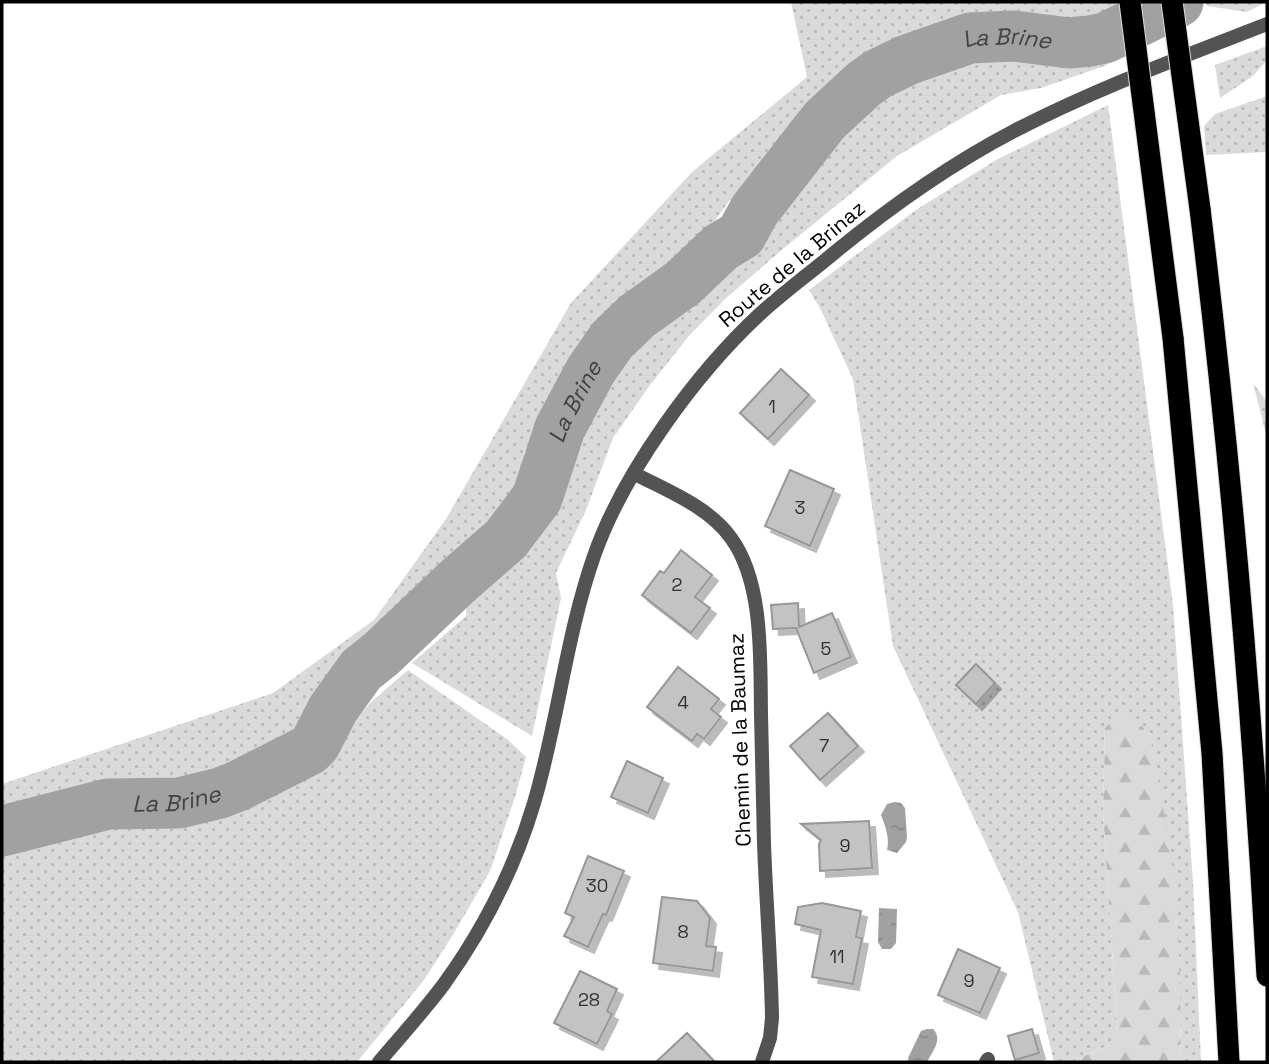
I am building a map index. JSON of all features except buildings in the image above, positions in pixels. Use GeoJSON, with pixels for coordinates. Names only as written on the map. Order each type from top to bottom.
{"type":"FeatureCollection","features":[{"type":"Feature","properties":{"kind":"highway"},"geometry":{"type":"LineString","coordinates":[[1130,2],[1173,338],[1212,753],[1230,1062]]}},
{"type":"Feature","properties":{"kind":"highway"},"geometry":{"type":"LineString","coordinates":[[1172,2],[1214,331],[1252,733],[1267,976]]}},
{"type":"Feature","properties":{"kind":"street","name":"Route de la Brinaz"},"geometry":{"type":"LineString","coordinates":[[379,1062],[442,986],[461,959],[499,892],[534,803],[581,596],[607,522],[693,386],[763,311],[905,199],[984,148],[1050,113],[1267,24]]}},
{"type":"Feature","properties":{"kind":"street","name":"Chemin de la Baumaz"},"geometry":{"type":"LineString","coordinates":[[635,474],[698,507],[718,523],[732,539],[746,564],[752,585],[760,657],[764,844],[772,1018],[770,1038],[762,1062]]}},
{"type":"Feature","properties":{"kind":"green space"},"geometry":{"type":"Polygon","coordinates":[[[791,2],[1131,2],[1134,22],[1096,32],[982,26],[921,45],[859,78],[729,201],[691,254],[614,320],[524,453],[525,485],[492,536],[350,665],[320,717],[295,751],[222,787],[173,796],[105,791],[2,816],[2,784],[273,693],[374,620],[446,519],[571,303],[692,172],[807,77],[791,2]]]}},
{"type":"Feature","properties":{"kind":"green space"},"geometry":{"type":"Polygon","coordinates":[[[1206,2],[1266,2],[1247,12],[1207,6],[1206,2]]]}},
{"type":"Feature","properties":{"kind":"green space"},"geometry":{"type":"Polygon","coordinates":[[[1267,46],[1267,60],[1253,76],[1220,98],[1215,65],[1267,46]]]}},
{"type":"Feature","properties":{"kind":"green space"},"geometry":{"type":"Polygon","coordinates":[[[1102,49],[1107,65],[1041,88],[1001,95],[897,156],[784,248],[724,300],[688,337],[613,438],[586,510],[556,573],[561,598],[532,736],[412,663],[466,616],[467,593],[505,560],[546,494],[579,411],[626,336],[755,228],[795,179],[836,138],[881,99],[958,60],[1102,49]]]}},
{"type":"Feature","properties":{"kind":"green space"},"geometry":{"type":"Polygon","coordinates":[[[1267,96],[1267,152],[1206,155],[1204,126],[1215,114],[1267,96]]]}},
{"type":"Feature","properties":{"kind":"green space"},"geometry":{"type":"Polygon","coordinates":[[[1108,105],[1173,605],[1193,882],[1201,1062],[1181,1062],[1181,1030],[1116,716],[1105,728],[1103,812],[1117,1025],[1114,1043],[1071,1062],[1054,1062],[1018,912],[893,646],[853,379],[809,290],[916,210],[996,160],[1108,105]]]}},
{"type":"Feature","properties":{"kind":"green space"},"geometry":{"type":"Polygon","coordinates":[[[1253,383],[1267,402],[1267,438],[1253,383]]]}},
{"type":"Feature","properties":{"kind":"green space"},"geometry":{"type":"Polygon","coordinates":[[[408,670],[507,739],[526,757],[490,871],[424,980],[357,1062],[2,1062],[2,845],[123,809],[167,814],[193,811],[306,771],[340,739],[370,703],[408,670]]]}},
{"type":"Feature","properties":{"kind":"green space"},"geometry":{"type":"Polygon","coordinates":[[[1125,715],[1143,727],[1154,750],[1175,883],[1181,1062],[1071,1062],[1114,1043],[1117,1025],[1103,812],[1105,728],[1116,716],[1125,715]]]}},
{"type":"Feature","properties":{"kind":"water"},"geometry":{"type":"Polygon","coordinates":[[[901,803],[905,808],[907,837],[897,853],[887,850],[887,836],[881,815],[887,804],[901,803]]]}},
{"type":"Feature","properties":{"kind":"water"},"geometry":{"type":"Polygon","coordinates":[[[879,908],[897,909],[896,943],[891,949],[882,949],[878,942],[879,908]]]}},
{"type":"Feature","properties":{"kind":"water"},"geometry":{"type":"Polygon","coordinates":[[[933,1029],[937,1037],[932,1054],[927,1062],[909,1062],[908,1058],[921,1031],[933,1029]]]}},
{"type":"Feature","properties":{"kind":"waterway","name":"La Brine"},"geometry":{"type":"LineString","coordinates":[[2,831],[108,804],[179,803],[220,793],[309,750],[315,744],[333,709],[361,670],[506,539],[537,498],[560,428],[591,370],[612,340],[637,316],[683,283],[721,247],[741,235],[754,211],[825,120],[878,74],[907,60],[970,38],[1014,36],[1069,43],[1105,38],[1178,2]]}}]}
